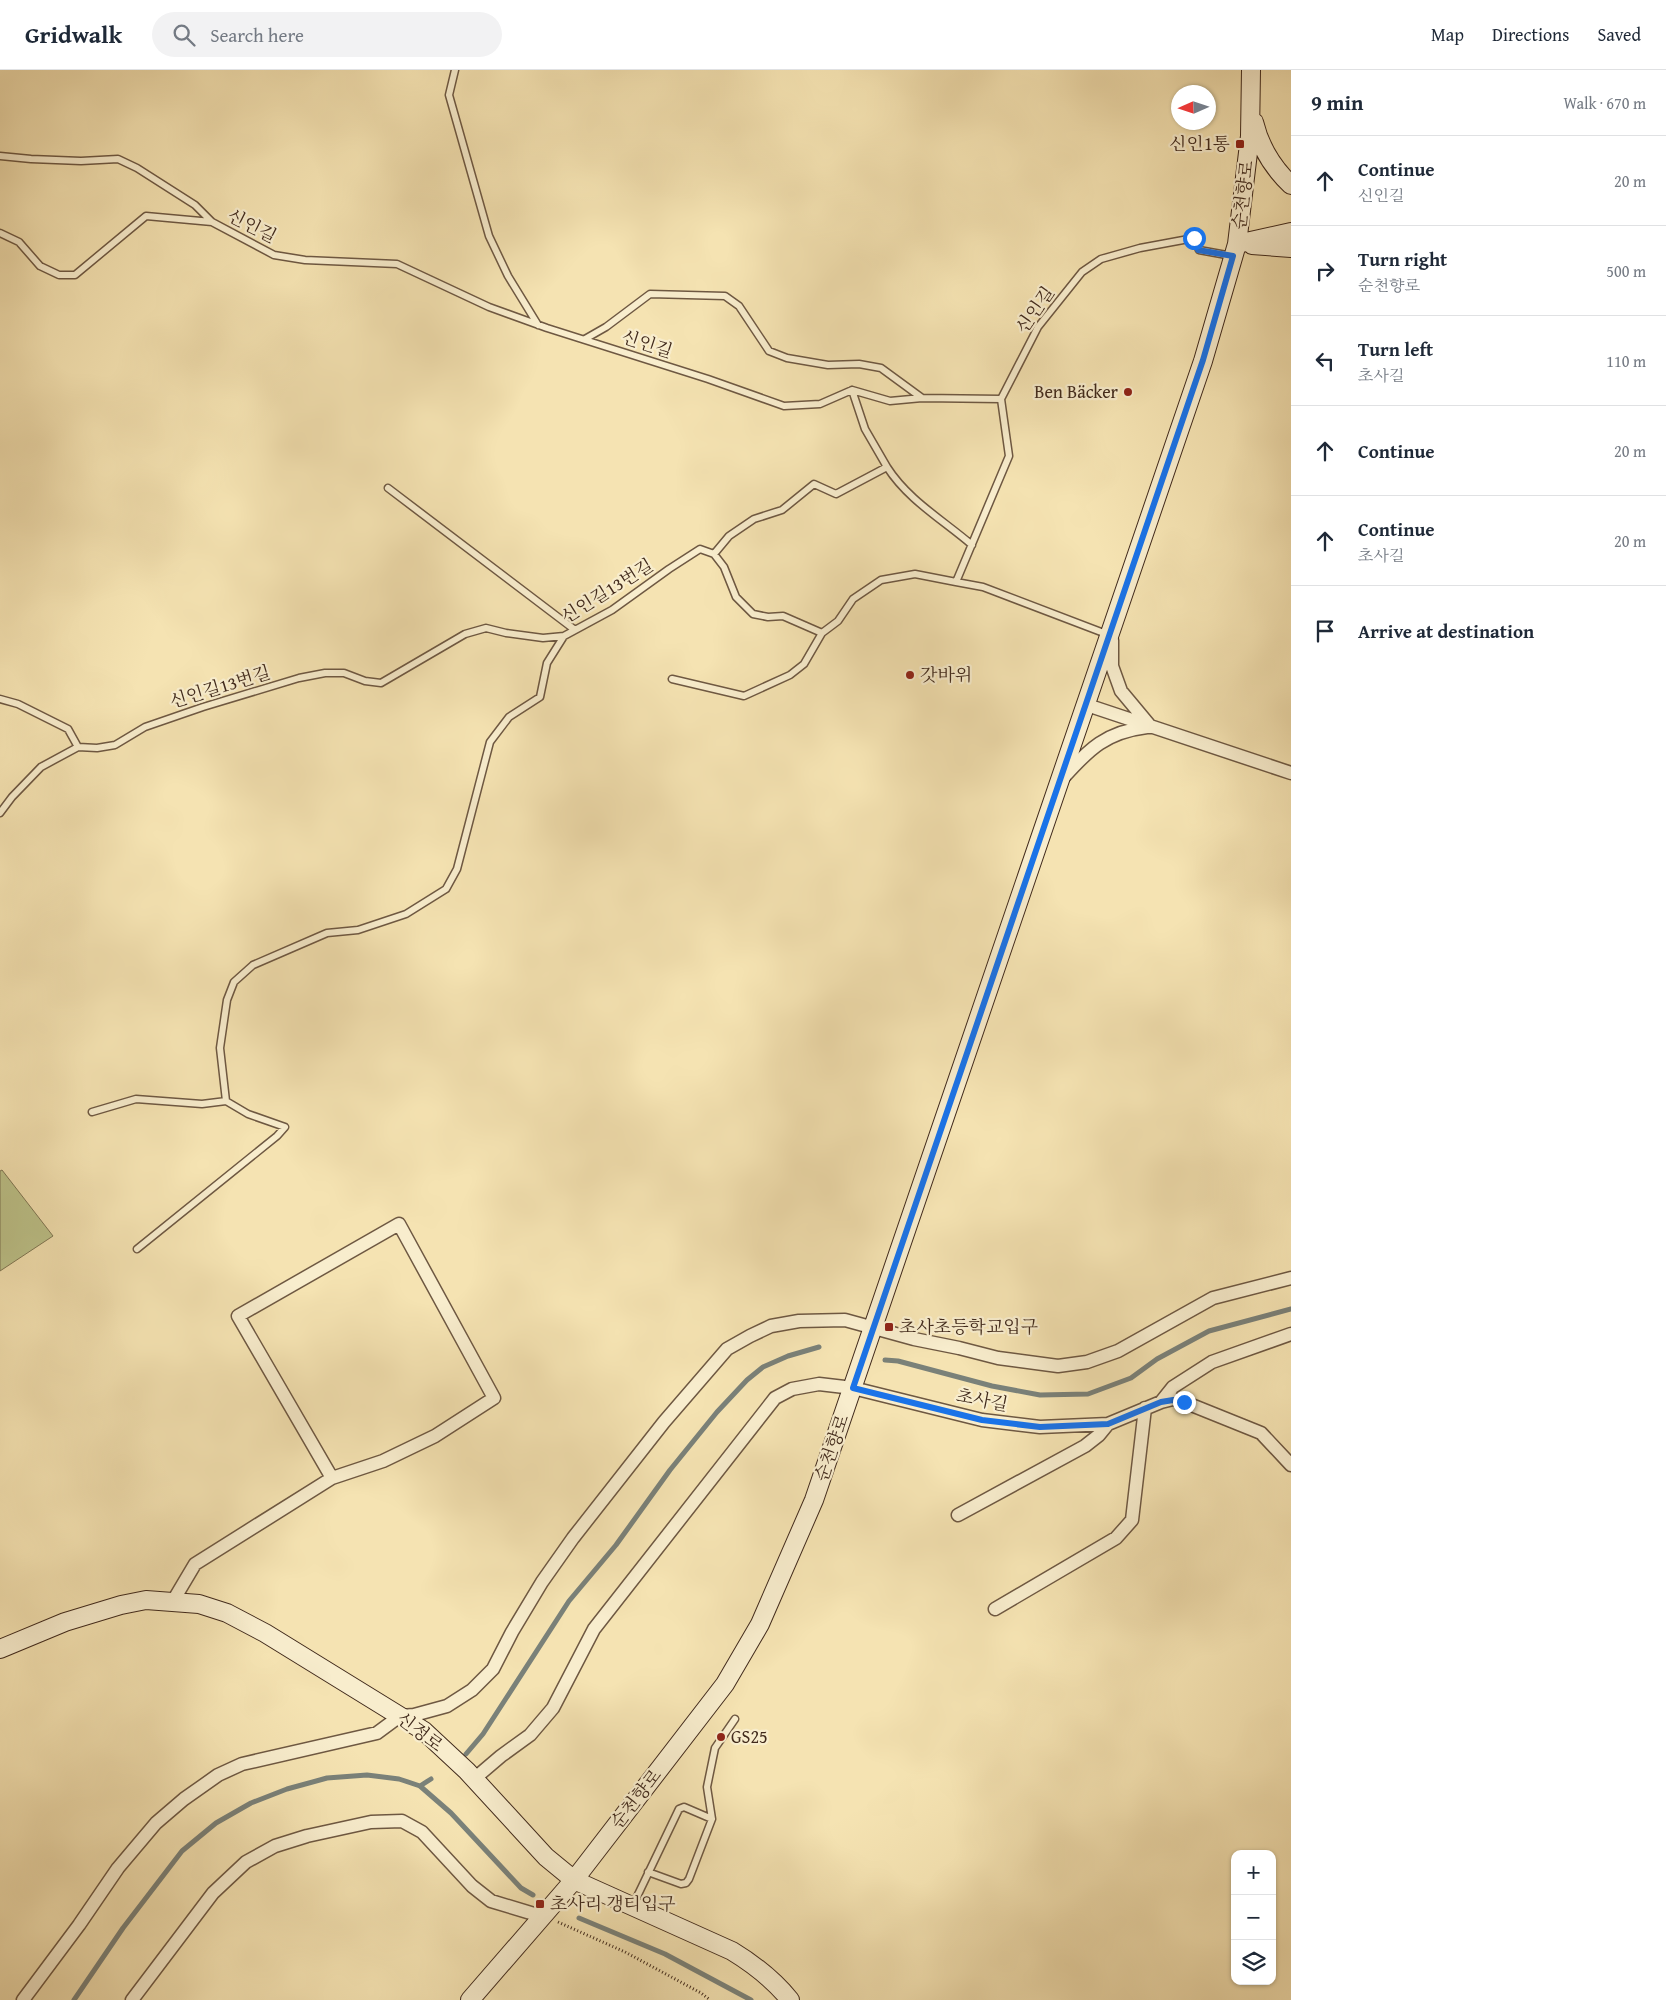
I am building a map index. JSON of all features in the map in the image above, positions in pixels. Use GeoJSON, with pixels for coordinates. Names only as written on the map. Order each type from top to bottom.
{"type":"FeatureCollection","features":[{"type":"Feature","properties":{"kind":"main road","name":"순천향로"},"geometry":{"type":"LineString","coordinates":[[470,2000],[544,1917],[574,1880],[726,1684],[760,1624],[814,1500],[1087,705],[1203,360],[1235,250],[1250,136],[1250,70]]}},
{"type":"Feature","properties":{"kind":"main road"},"geometry":{"type":"LineString","coordinates":[[1250,105],[1256,131],[1266,155],[1277,172],[1291,185]]}},
{"type":"Feature","properties":{"kind":"main road"},"geometry":{"type":"LineString","coordinates":[[1235,250],[1291,232]]}},
{"type":"Feature","properties":{"kind":"main road"},"geometry":{"type":"LineString","coordinates":[[1235,250],[1291,248]]}},
{"type":"Feature","properties":{"kind":"main road","name":"신정로"},"geometry":{"type":"LineString","coordinates":[[0,1649],[65,1622],[146,1600],[199,1604],[227,1613],[265,1633],[424,1731],[474,1780],[546,1857],[574,1880],[732,1951],[776,1982],[790,2000]]}},
{"type":"Feature","properties":{"kind":"street"},"geometry":{"type":"LineString","coordinates":[[1111,632],[1112,666],[1121,691],[1151,727]]}},
{"type":"Feature","properties":{"kind":"street"},"geometry":{"type":"LineString","coordinates":[[1087,705],[1291,773]]}},
{"type":"Feature","properties":{"kind":"street"},"geometry":{"type":"LineString","coordinates":[[1061,780],[1088,751],[1110,736],[1128,729],[1151,727]]}},
{"type":"Feature","properties":{"kind":"street"},"geometry":{"type":"LineString","coordinates":[[173,1601],[196,1564],[332,1478],[383,1461],[426,1440],[494,1398],[399,1224],[238,1316],[332,1478]]}},
{"type":"Feature","properties":{"kind":"street"},"geometry":{"type":"LineString","coordinates":[[23,2000],[79,1925],[118,1868],[156,1823],[184,1799],[218,1775],[242,1764],[377,1733],[400,1716],[414,1715],[447,1706],[472,1690],[493,1669],[512,1632],[542,1582],[664,1422],[727,1350],[750,1336],[771,1326],[799,1321],[845,1320],[914,1339],[998,1358],[1058,1366],[1087,1362],[1118,1351],[1213,1298],[1291,1278]]}},
{"type":"Feature","properties":{"kind":"street"},"geometry":{"type":"LineString","coordinates":[[1161,1402],[1173,1387],[1212,1362],[1291,1334]]}},
{"type":"Feature","properties":{"kind":"street","name":"초사길"},"geometry":{"type":"LineString","coordinates":[[474,1780],[501,1756],[530,1735],[553,1708],[594,1629],[775,1398],[792,1389],[818,1384],[853,1388],[982,1420],[1040,1427],[1108,1424]]}},
{"type":"Feature","properties":{"kind":"street"},"geometry":{"type":"LineString","coordinates":[[958,1515],[1085,1446],[1099,1435],[1108,1424],[1161,1402],[1173,1400],[1184,1402],[1260,1433],[1291,1465]]}},
{"type":"Feature","properties":{"kind":"street"},"geometry":{"type":"LineString","coordinates":[[995,1609],[1116,1538],[1132,1520],[1146,1408]]}},
{"type":"Feature","properties":{"kind":"street"},"geometry":{"type":"LineString","coordinates":[[132,2000],[213,1893],[246,1862],[275,1846],[307,1836],[371,1822],[402,1821],[422,1832],[472,1886],[492,1901],[544,1917]]}},
{"type":"Feature","properties":{"kind":"lane"},"geometry":{"type":"LineString","coordinates":[[455,70],[449,95],[489,236],[508,276],[538,325]]}},
{"type":"Feature","properties":{"kind":"lane","name":"신인길"},"geometry":{"type":"LineString","coordinates":[[0,156],[81,161],[118,159],[137,168],[196,205],[212,222],[274,255],[305,260],[397,264],[488,307],[784,406],[820,404],[852,390]]}},
{"type":"Feature","properties":{"kind":"lane"},"geometry":{"type":"LineString","coordinates":[[0,233],[19,242],[40,266],[59,275],[75,275],[146,216],[212,222]]}},
{"type":"Feature","properties":{"kind":"lane","name":"신인길"},"geometry":{"type":"LineString","coordinates":[[1001,399],[1038,327],[1082,272],[1101,259],[1140,248],[1194,238],[1198,250],[1235,250]]}},
{"type":"Feature","properties":{"kind":"lane"},"geometry":{"type":"LineString","coordinates":[[585,339],[606,327],[650,294],[725,296],[739,306],[769,351],[787,358],[828,365],[860,364],[881,368],[922,398]]}},
{"type":"Feature","properties":{"kind":"lane"},"geometry":{"type":"LineString","coordinates":[[852,390],[865,429],[887,467],[910,497],[972,545]]}},
{"type":"Feature","properties":{"kind":"lane"},"geometry":{"type":"LineString","coordinates":[[852,390],[890,401],[922,398],[1001,399],[1009,456],[956,582]]}},
{"type":"Feature","properties":{"kind":"lane"},"geometry":{"type":"LineString","coordinates":[[822,633],[782,616],[753,614],[736,597],[724,567],[714,554],[729,536],[754,519],[782,510],[814,484],[836,494],[887,467]]}},
{"type":"Feature","properties":{"kind":"lane"},"geometry":{"type":"LineString","coordinates":[[388,488],[575,630]]}},
{"type":"Feature","properties":{"kind":"lane","name":"신인길13번길"},"geometry":{"type":"LineString","coordinates":[[78,747],[97,748],[115,745],[146,727],[203,707],[299,678],[325,673],[344,673],[364,681],[381,683],[466,634],[486,628],[543,638],[564,636],[612,610],[669,569],[700,550],[714,554]]}},
{"type":"Feature","properties":{"kind":"lane"},"geometry":{"type":"LineString","coordinates":[[672,679],[744,696],[790,675],[804,664],[822,633],[838,621],[853,599],[881,580],[915,574],[983,587],[1111,632]]}},
{"type":"Feature","properties":{"kind":"lane"},"geometry":{"type":"LineString","coordinates":[[226,1101],[220,1048],[227,1000],[234,982],[253,965],[327,933],[358,930],[406,914],[446,889],[457,869],[490,742],[509,717],[540,697],[546,663],[564,636]]}},
{"type":"Feature","properties":{"kind":"lane"},"geometry":{"type":"LineString","coordinates":[[0,699],[18,704],[68,729],[78,747],[41,767],[12,797],[0,814]]}},
{"type":"Feature","properties":{"kind":"lane"},"geometry":{"type":"LineString","coordinates":[[92,1112],[136,1099],[202,1104],[226,1101],[248,1114],[285,1127],[277,1136],[137,1250]]}},
{"type":"Feature","properties":{"kind":"lane"},"geometry":{"type":"LineString","coordinates":[[648,1872],[681,1884],[686,1883],[712,1819],[707,1787],[715,1748],[735,1719]]}},
{"type":"Feature","properties":{"kind":"lane"},"geometry":{"type":"LineString","coordinates":[[632,1906],[681,1806],[712,1819]]}},
{"type":"Feature","properties":{"kind":"path"},"geometry":{"type":"LineString","coordinates":[[544,1917],[625,1952],[701,1993],[710,2000]]}},
{"type":"Feature","properties":{"kind":"green space"},"geometry":{"type":"Polygon","coordinates":[[[2,1170],[53,1236],[0,1271],[0,1171],[2,1170]]]}},
{"type":"Feature","properties":{"kind":"waterway"},"geometry":{"type":"LineString","coordinates":[[885,1360],[898,1361],[992,1386],[1040,1395],[1088,1394],[1131,1378],[1157,1359],[1209,1331],[1291,1309]]}},
{"type":"Feature","properties":{"kind":"waterway"},"geometry":{"type":"LineString","coordinates":[[466,1754],[483,1734],[569,1601],[616,1545],[670,1470],[717,1412],[747,1380],[763,1367],[788,1356],[819,1347]]}},
{"type":"Feature","properties":{"kind":"waterway"},"geometry":{"type":"LineString","coordinates":[[74,2000],[123,1928],[182,1851],[216,1823],[251,1803],[287,1789],[327,1778],[367,1775],[399,1779],[420,1786],[451,1813],[521,1888],[533,1895]]}},
{"type":"Feature","properties":{"kind":"waterway"},"geometry":{"type":"LineString","coordinates":[[420,1786],[431,1779]]}},
{"type":"Feature","properties":{"kind":"waterway"},"geometry":{"type":"LineString","coordinates":[[579,1918],[665,1954],[751,2000]]}},
{"type":"Feature","properties":{"kind":"place","name":"신인1통"},"geometry":{"type":"Point","coordinates":[1240,144]}},
{"type":"Feature","properties":{"kind":"place","name":"Ben Bäcker"},"geometry":{"type":"Point","coordinates":[1128,392]}},
{"type":"Feature","properties":{"kind":"place","name":"갓바위"},"geometry":{"type":"Point","coordinates":[910,675]}},
{"type":"Feature","properties":{"kind":"place","name":"초사초등학교입구"},"geometry":{"type":"Point","coordinates":[889,1327]}},
{"type":"Feature","properties":{"kind":"place","name":"GS25"},"geometry":{"type":"Point","coordinates":[721,1737]}},
{"type":"Feature","properties":{"kind":"place","name":"초사리 갱티입구"},"geometry":{"type":"Point","coordinates":[540,1904]}},
{"type":"Feature","properties":{"kind":"route"},"geometry":{"type":"LineString","coordinates":[[1184,1402],[1173,1400],[1161,1402],[1108,1424],[1040,1427],[982,1420],[853,1388],[1203,360],[1233,256],[1198,250],[1194,238]]}}]}
